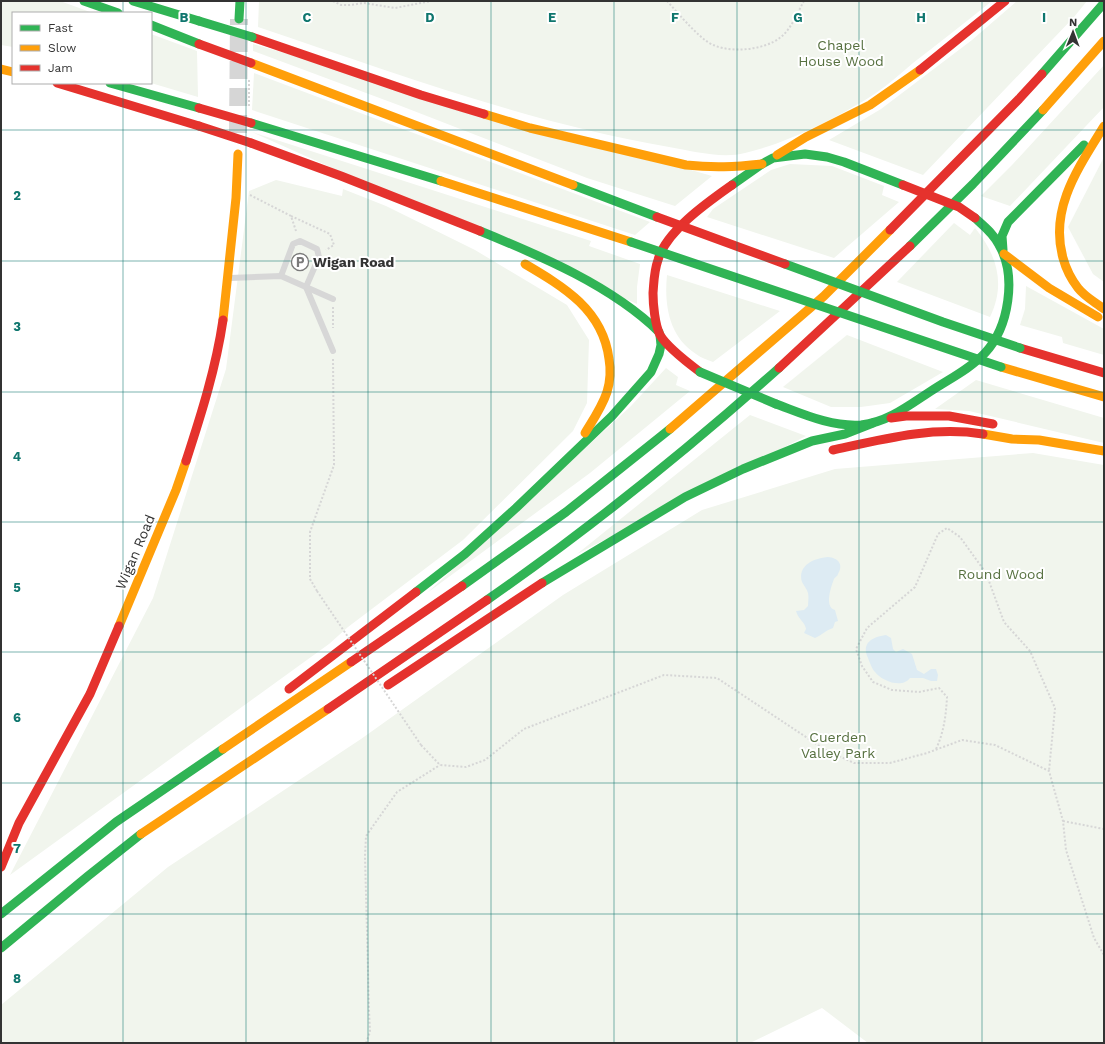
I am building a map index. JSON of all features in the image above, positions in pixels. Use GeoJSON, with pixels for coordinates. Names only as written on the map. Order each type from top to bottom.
{"type":"FeatureCollection","features":[{"type":"Feature","properties":{"kind":"main road"},"geometry":{"type":"LineString","coordinates":[[84,1],[115,12]]}},
{"type":"Feature","properties":{"kind":"main road"},"geometry":{"type":"LineString","coordinates":[[134,1],[252,37],[421,95],[530,128],[686,165],[712,168],[762,164]]}},
{"type":"Feature","properties":{"kind":"main road"},"geometry":{"type":"LineString","coordinates":[[239,19],[240,1]]}},
{"type":"Feature","properties":{"kind":"main road"},"geometry":{"type":"LineString","coordinates":[[284,693],[465,554],[516,508],[612,416],[651,372],[659,354],[661,345],[653,302],[654,275],[658,258],[670,237],[689,218],[716,196],[797,142],[868,106],[893,90],[942,54],[1005,1]]}},
{"type":"Feature","properties":{"kind":"main road"},"geometry":{"type":"LineString","coordinates":[[116,822],[496,563],[566,512],[660,438],[824,296],[1019,99],[1104,3]]}},
{"type":"Feature","properties":{"kind":"main road"},"geometry":{"type":"LineString","coordinates":[[152,25],[657,217],[928,317],[1020,348],[1104,373]]}},
{"type":"Feature","properties":{"kind":"main road"},"geometry":{"type":"LineString","coordinates":[[1,948],[143,833],[420,647],[529,570],[651,477],[756,390],[839,315],[959,200],[1081,69],[1104,42]]}},
{"type":"Feature","properties":{"kind":"main road"},"geometry":{"type":"LineString","coordinates":[[1,69],[12,72]]}},
{"type":"Feature","properties":{"kind":"main road"},"geometry":{"type":"LineString","coordinates":[[60,84],[251,143],[316,166],[492,235],[597,286],[632,308],[647,319],[676,353],[700,372],[776,404],[834,424],[851,425],[873,423]]}},
{"type":"Feature","properties":{"kind":"main road"},"geometry":{"type":"LineString","coordinates":[[114,84],[398,167],[631,242],[1001,367],[1104,397]]}},
{"type":"Feature","properties":{"kind":"main road"},"geometry":{"type":"LineString","coordinates":[[383,688],[430,659],[552,577],[685,497],[743,469],[812,441],[845,434],[884,419],[910,405],[954,376],[987,351],[1001,325],[1008,302],[1009,278],[1003,252],[1002,236],[1008,222],[1104,126]]}},
{"type":"Feature","properties":{"kind":"main road"},"geometry":{"type":"LineString","coordinates":[[1104,126],[1068,188],[1062,202],[1059,219],[1060,250],[1069,273],[1084,294],[1104,309]]}},
{"type":"Feature","properties":{"kind":"main road","name":"Wigan Road"},"geometry":{"type":"LineString","coordinates":[[1,867],[19,823],[90,694],[176,490],[196,430],[213,369],[223,322],[229,278],[238,154]]}},
{"type":"Feature","properties":{"kind":"main road"},"geometry":{"type":"LineString","coordinates":[[773,158],[805,154],[827,157],[844,162],[958,207],[974,218],[995,238],[1003,252],[1025,273],[1072,303],[1104,320]]}},
{"type":"Feature","properties":{"kind":"main road"},"geometry":{"type":"LineString","coordinates":[[437,214],[489,245]]}},
{"type":"Feature","properties":{"kind":"main road"},"geometry":{"type":"LineString","coordinates":[[515,258],[552,279],[578,300],[596,319],[607,343],[610,359],[610,377],[606,395],[596,416],[570,457]]}},
{"type":"Feature","properties":{"kind":"main road"},"geometry":{"type":"LineString","coordinates":[[884,419],[906,416],[949,416],[1008,428],[1039,440]]}},
{"type":"Feature","properties":{"kind":"main road"},"geometry":{"type":"LineString","coordinates":[[826,452],[900,434],[931,432],[975,433],[1012,440],[1039,440],[1104,451]]}},
{"type":"Feature","properties":{"kind":"main road"},"geometry":{"type":"LineString","coordinates":[[638,525],[726,487]]}},
{"type":"Feature","properties":{"kind":"main road"},"geometry":{"type":"LineString","coordinates":[[1,914],[116,822],[247,722]]}},
{"type":"Feature","properties":{"kind":"main road"},"geometry":{"type":"LineString","coordinates":[[219,782],[276,755]]}},
{"type":"Feature","properties":{"kind":"lane"},"geometry":{"type":"LineString","coordinates":[[281,276],[293,244],[300,241],[317,249],[319,257],[306,287],[333,351]]}},
{"type":"Feature","properties":{"kind":"lane"},"geometry":{"type":"LineString","coordinates":[[229,278],[281,276],[333,299]]}},
{"type":"Feature","properties":{"kind":"path"},"geometry":{"type":"LineString","coordinates":[[333,1],[346,5],[364,3],[395,8],[431,1]]}},
{"type":"Feature","properties":{"kind":"path"},"geometry":{"type":"LineString","coordinates":[[667,1],[706,41],[718,47],[735,49],[753,48],[780,37],[789,28],[804,1]]}},
{"type":"Feature","properties":{"kind":"path"},"geometry":{"type":"LineString","coordinates":[[247,194],[330,234],[334,245],[326,250]]}},
{"type":"Feature","properties":{"kind":"path"},"geometry":{"type":"LineString","coordinates":[[291,216],[296,230]]}},
{"type":"Feature","properties":{"kind":"path"},"geometry":{"type":"LineString","coordinates":[[333,299],[334,466],[310,532],[310,579],[421,746],[440,765]]}},
{"type":"Feature","properties":{"kind":"path"},"geometry":{"type":"LineString","coordinates":[[935,750],[941,737],[946,717],[947,697],[939,688],[919,692],[892,690],[873,682],[862,666],[856,649],[867,628],[915,587],[938,534],[947,528],[960,537],[986,573],[1004,622],[1030,651],[1055,708],[1050,771],[1063,821],[1066,850],[1094,938],[1104,955]]}},
{"type":"Feature","properties":{"kind":"path"},"geometry":{"type":"LineString","coordinates":[[366,1043],[370,1032],[368,1010],[365,864],[366,836],[397,792],[440,765],[466,767],[485,760],[524,729],[664,675],[717,678],[824,749],[854,763],[890,763],[935,750],[962,740],[995,745],[1050,771]]}},
{"type":"Feature","properties":{"kind":"path"},"geometry":{"type":"LineString","coordinates":[[1063,821],[1104,829]]}},
{"type":"Feature","properties":{"kind":"green space"},"geometry":{"type":"Polygon","coordinates":[[[1,1],[60,1],[90,12],[12,12],[12,47],[1,45],[1,1]]]}},
{"type":"Feature","properties":{"kind":"green space","name":"Chapel House Wood"},"geometry":{"type":"Polygon","coordinates":[[[259,1],[992,1],[881,90],[830,120],[796,136],[761,149],[736,155],[717,155],[617,137],[513,110],[461,95],[258,27],[259,1]]]}},
{"type":"Feature","properties":{"kind":"green space"},"geometry":{"type":"Polygon","coordinates":[[[1017,1],[1087,1],[1074,17],[923,175],[829,140],[881,109],[972,40],[1017,1]]]}},
{"type":"Feature","properties":{"kind":"green space"},"geometry":{"type":"Polygon","coordinates":[[[152,34],[197,51],[198,97],[152,83],[152,34]]]}},
{"type":"Feature","properties":{"kind":"green space"},"geometry":{"type":"Polygon","coordinates":[[[253,44],[712,176],[675,206],[587,178],[253,51],[253,44]]]}},
{"type":"Feature","properties":{"kind":"green space"},"geometry":{"type":"Polygon","coordinates":[[[1104,65],[1104,107],[1010,206],[981,196],[1012,165],[1104,65]]]}},
{"type":"Feature","properties":{"kind":"green space"},"geometry":{"type":"Polygon","coordinates":[[[254,73],[650,222],[635,235],[252,110],[254,73]]]}},
{"type":"Feature","properties":{"kind":"green space"},"geometry":{"type":"Polygon","coordinates":[[[252,132],[591,241],[589,246],[640,264],[637,287],[637,304],[252,132]]]}},
{"type":"Feature","properties":{"kind":"green space"},"geometry":{"type":"Polygon","coordinates":[[[1104,157],[1104,282],[1093,274],[1068,227],[1104,157]]]}},
{"type":"Feature","properties":{"kind":"green space"},"geometry":{"type":"Polygon","coordinates":[[[790,164],[832,166],[884,186],[882,195],[899,202],[834,258],[707,217],[713,209],[771,170],[790,164]]]}},
{"type":"Feature","properties":{"kind":"green space"},"geometry":{"type":"Polygon","coordinates":[[[276,180],[342,196],[343,189],[386,206],[475,250],[567,305],[589,340],[587,403],[573,431],[463,540],[348,627],[329,644],[10,875],[153,598],[226,369],[249,191],[276,180]]]}},
{"type":"Feature","properties":{"kind":"green space"},"geometry":{"type":"Polygon","coordinates":[[[954,223],[970,235],[975,228],[983,238],[994,259],[997,270],[998,293],[990,317],[897,282],[954,223]]]}},
{"type":"Feature","properties":{"kind":"green space"},"geometry":{"type":"Polygon","coordinates":[[[667,275],[780,311],[713,362],[700,357],[687,347],[674,329],[670,319],[666,298],[667,275]]]}},
{"type":"Feature","properties":{"kind":"green space"},"geometry":{"type":"Polygon","coordinates":[[[1026,286],[1104,329],[1104,355],[1063,343],[1062,337],[1020,325],[1025,309],[1026,286]]]}},
{"type":"Feature","properties":{"kind":"green space"},"geometry":{"type":"Polygon","coordinates":[[[847,335],[943,372],[890,403],[861,407],[831,407],[783,387],[847,335]]]}},
{"type":"Feature","properties":{"kind":"green space"},"geometry":{"type":"Polygon","coordinates":[[[666,368],[678,377],[676,385],[690,391],[590,473],[427,593],[631,406],[666,368]]]}},
{"type":"Feature","properties":{"kind":"green space"},"geometry":{"type":"Polygon","coordinates":[[[976,380],[1104,418],[1104,443],[969,411],[935,409],[976,380]]]}},
{"type":"Feature","properties":{"kind":"green space"},"geometry":{"type":"Polygon","coordinates":[[[750,415],[806,436],[577,554],[750,415]]]}},
{"type":"Feature","properties":{"kind":"green space","name":"Cuerden Valley Park"},"geometry":{"type":"Polygon","coordinates":[[[1033,453],[1104,465],[1104,1043],[868,1043],[822,1008],[750,1043],[1,1043],[1,1005],[168,867],[361,739],[563,595],[702,510],[835,469],[1033,453]]]}},
{"type":"Feature","properties":{"kind":"shaded area"},"geometry":{"type":"Polygon","coordinates":[[[828,557],[837,560],[840,564],[840,570],[834,579],[829,596],[830,605],[835,610],[838,621],[835,622],[833,628],[815,638],[804,633],[806,629],[796,611],[804,610],[808,606],[808,593],[802,582],[801,576],[802,571],[808,564],[818,559],[828,557]]]}},
{"type":"Feature","properties":{"kind":"shaded area"},"geometry":{"type":"Polygon","coordinates":[[[886,635],[891,638],[893,649],[896,652],[903,649],[912,654],[917,670],[924,674],[931,669],[936,669],[938,675],[937,681],[931,681],[923,678],[910,678],[902,683],[897,683],[887,681],[878,675],[871,666],[866,653],[866,648],[872,639],[886,635]]]}},
{"type":"Feature","properties":{"kind":"tunnel"},"geometry":{"type":"LineString","coordinates":[[238,133],[239,19]]}},
{"type":"Feature","properties":{"kind":"traffic: fast"},"geometry":{"type":"LineString","coordinates":[[84,1],[115,12]]}},
{"type":"Feature","properties":{"kind":"traffic: fast"},"geometry":{"type":"LineString","coordinates":[[133,1],[199,21]]}},
{"type":"Feature","properties":{"kind":"traffic: fast"},"geometry":{"type":"LineString","coordinates":[[239,19],[240,1]]}},
{"type":"Feature","properties":{"kind":"traffic: fast"},"geometry":{"type":"LineString","coordinates":[[1042,74],[1104,3]]}},
{"type":"Feature","properties":{"kind":"traffic: fast"},"geometry":{"type":"LineString","coordinates":[[199,21],[252,37]]}},
{"type":"Feature","properties":{"kind":"traffic: fast"},"geometry":{"type":"LineString","coordinates":[[152,25],[199,44]]}},
{"type":"Feature","properties":{"kind":"traffic: fast"},"geometry":{"type":"LineString","coordinates":[[114,84],[199,108]]}},
{"type":"Feature","properties":{"kind":"traffic: fast"},"geometry":{"type":"LineString","coordinates":[[910,246],[973,184],[1043,110]]}},
{"type":"Feature","properties":{"kind":"traffic: fast"},"geometry":{"type":"LineString","coordinates":[[251,123],[441,181]]}},
{"type":"Feature","properties":{"kind":"traffic: fast"},"geometry":{"type":"LineString","coordinates":[[1003,250],[1002,236],[1008,222],[1084,145]]}},
{"type":"Feature","properties":{"kind":"traffic: fast"},"geometry":{"type":"LineString","coordinates":[[732,185],[773,158],[805,154],[827,157],[844,162],[903,185]]}},
{"type":"Feature","properties":{"kind":"traffic: fast"},"geometry":{"type":"LineString","coordinates":[[573,185],[657,217]]}},
{"type":"Feature","properties":{"kind":"traffic: fast"},"geometry":{"type":"LineString","coordinates":[[776,404],[828,422],[850,425],[871,423],[880,421],[906,408],[979,359],[993,342],[1000,330],[1005,316],[1009,286],[1005,257],[992,234],[975,218]]}},
{"type":"Feature","properties":{"kind":"traffic: fast"},"geometry":{"type":"LineString","coordinates":[[480,231],[551,262],[598,286],[640,315],[659,332]]}},
{"type":"Feature","properties":{"kind":"traffic: fast"},"geometry":{"type":"LineString","coordinates":[[631,242],[1001,367]]}},
{"type":"Feature","properties":{"kind":"traffic: fast"},"geometry":{"type":"LineString","coordinates":[[785,264],[943,322],[1020,348]]}},
{"type":"Feature","properties":{"kind":"traffic: fast"},"geometry":{"type":"LineString","coordinates":[[416,592],[465,554],[516,508],[612,416],[651,372],[659,354],[661,345],[660,335]]}},
{"type":"Feature","properties":{"kind":"traffic: fast"},"geometry":{"type":"LineString","coordinates":[[487,600],[600,517],[673,459],[779,368]]}},
{"type":"Feature","properties":{"kind":"traffic: fast"},"geometry":{"type":"LineString","coordinates":[[700,372],[776,404]]}},
{"type":"Feature","properties":{"kind":"traffic: fast"},"geometry":{"type":"LineString","coordinates":[[542,583],[685,497],[743,469],[812,441],[845,434],[873,423]]}},
{"type":"Feature","properties":{"kind":"traffic: fast"},"geometry":{"type":"LineString","coordinates":[[462,586],[566,512],[670,429]]}},
{"type":"Feature","properties":{"kind":"traffic: fast"},"geometry":{"type":"LineString","coordinates":[[1,914],[116,822],[223,749]]}},
{"type":"Feature","properties":{"kind":"traffic: fast"},"geometry":{"type":"LineString","coordinates":[[1,948],[141,834]]}},
{"type":"Feature","properties":{"kind":"traffic: slow"},"geometry":{"type":"LineString","coordinates":[[1043,110],[1104,41]]}},
{"type":"Feature","properties":{"kind":"traffic: slow"},"geometry":{"type":"LineString","coordinates":[[251,63],[573,185]]}},
{"type":"Feature","properties":{"kind":"traffic: slow"},"geometry":{"type":"LineString","coordinates":[[1,69],[12,72]]}},
{"type":"Feature","properties":{"kind":"traffic: slow"},"geometry":{"type":"LineString","coordinates":[[777,155],[806,137],[870,105],[920,70]]}},
{"type":"Feature","properties":{"kind":"traffic: slow"},"geometry":{"type":"LineString","coordinates":[[484,114],[530,128],[686,165],[724,167],[762,164]]}},
{"type":"Feature","properties":{"kind":"traffic: slow"},"geometry":{"type":"LineString","coordinates":[[1104,126],[1076,173],[1063,205],[1060,222],[1060,240],[1067,270],[1078,288],[1104,309]]}},
{"type":"Feature","properties":{"kind":"traffic: slow"},"geometry":{"type":"LineString","coordinates":[[223,320],[236,198],[238,154]]}},
{"type":"Feature","properties":{"kind":"traffic: slow"},"geometry":{"type":"LineString","coordinates":[[441,181],[631,242]]}},
{"type":"Feature","properties":{"kind":"traffic: slow"},"geometry":{"type":"LineString","coordinates":[[670,429],[824,296],[890,230]]}},
{"type":"Feature","properties":{"kind":"traffic: slow"},"geometry":{"type":"LineString","coordinates":[[1004,254],[1049,288],[1098,317]]}},
{"type":"Feature","properties":{"kind":"traffic: slow"},"geometry":{"type":"LineString","coordinates":[[525,264],[567,291],[579,302],[590,313],[599,327],[605,342],[610,367],[608,388],[600,408],[585,433]]}},
{"type":"Feature","properties":{"kind":"traffic: slow"},"geometry":{"type":"LineString","coordinates":[[1001,367],[1104,397]]}},
{"type":"Feature","properties":{"kind":"traffic: slow"},"geometry":{"type":"LineString","coordinates":[[983,434],[1012,439],[1039,440],[1104,451]]}},
{"type":"Feature","properties":{"kind":"traffic: slow"},"geometry":{"type":"LineString","coordinates":[[119,626],[176,490],[186,461]]}},
{"type":"Feature","properties":{"kind":"traffic: slow"},"geometry":{"type":"LineString","coordinates":[[223,749],[351,662]]}},
{"type":"Feature","properties":{"kind":"traffic: slow"},"geometry":{"type":"LineString","coordinates":[[141,834],[328,709]]}},
{"type":"Feature","properties":{"kind":"traffic: jam"},"geometry":{"type":"LineString","coordinates":[[920,70],[1005,1]]}},
{"type":"Feature","properties":{"kind":"traffic: jam"},"geometry":{"type":"LineString","coordinates":[[252,37],[421,95],[484,114]]}},
{"type":"Feature","properties":{"kind":"traffic: jam"},"geometry":{"type":"LineString","coordinates":[[199,44],[251,63]]}},
{"type":"Feature","properties":{"kind":"traffic: jam"},"geometry":{"type":"LineString","coordinates":[[890,230],[1042,74]]}},
{"type":"Feature","properties":{"kind":"traffic: jam"},"geometry":{"type":"LineString","coordinates":[[60,84],[199,126]]}},
{"type":"Feature","properties":{"kind":"traffic: jam"},"geometry":{"type":"LineString","coordinates":[[199,108],[251,123]]}},
{"type":"Feature","properties":{"kind":"traffic: jam"},"geometry":{"type":"LineString","coordinates":[[199,126],[251,143]]}},
{"type":"Feature","properties":{"kind":"traffic: jam"},"geometry":{"type":"LineString","coordinates":[[251,143],[341,176],[480,231]]}},
{"type":"Feature","properties":{"kind":"traffic: jam"},"geometry":{"type":"LineString","coordinates":[[700,372],[673,350],[663,340],[658,331],[653,303],[655,272],[662,249],[670,238],[689,218],[732,185]]}},
{"type":"Feature","properties":{"kind":"traffic: jam"},"geometry":{"type":"LineString","coordinates":[[903,185],[959,207],[975,218]]}},
{"type":"Feature","properties":{"kind":"traffic: jam"},"geometry":{"type":"LineString","coordinates":[[657,217],[785,264]]}},
{"type":"Feature","properties":{"kind":"traffic: jam"},"geometry":{"type":"LineString","coordinates":[[779,368],[910,246]]}},
{"type":"Feature","properties":{"kind":"traffic: jam"},"geometry":{"type":"LineString","coordinates":[[186,461],[212,374],[223,320]]}},
{"type":"Feature","properties":{"kind":"traffic: jam"},"geometry":{"type":"LineString","coordinates":[[1020,348],[1104,373]]}},
{"type":"Feature","properties":{"kind":"traffic: jam"},"geometry":{"type":"LineString","coordinates":[[891,418],[906,416],[949,416],[993,424]]}},
{"type":"Feature","properties":{"kind":"traffic: jam"},"geometry":{"type":"LineString","coordinates":[[833,450],[889,438],[926,433],[964,432],[983,434]]}},
{"type":"Feature","properties":{"kind":"traffic: jam"},"geometry":{"type":"LineString","coordinates":[[388,685],[542,583]]}},
{"type":"Feature","properties":{"kind":"traffic: jam"},"geometry":{"type":"LineString","coordinates":[[351,662],[462,586]]}},
{"type":"Feature","properties":{"kind":"traffic: jam"},"geometry":{"type":"LineString","coordinates":[[289,689],[416,592]]}},
{"type":"Feature","properties":{"kind":"traffic: jam"},"geometry":{"type":"LineString","coordinates":[[328,709],[487,600]]}},
{"type":"Feature","properties":{"kind":"traffic: jam"},"geometry":{"type":"LineString","coordinates":[[1,867],[19,823],[90,694],[119,626]]}},
{"type":"Feature","properties":{"kind":"place","name":"Wigan Road"},"geometry":{"type":"Point","coordinates":[300,262]}},
{"type":"Feature","properties":{"kind":"park label","name":"Round Wood"},"geometry":{"type":"Point","coordinates":[1001,574]}}]}
